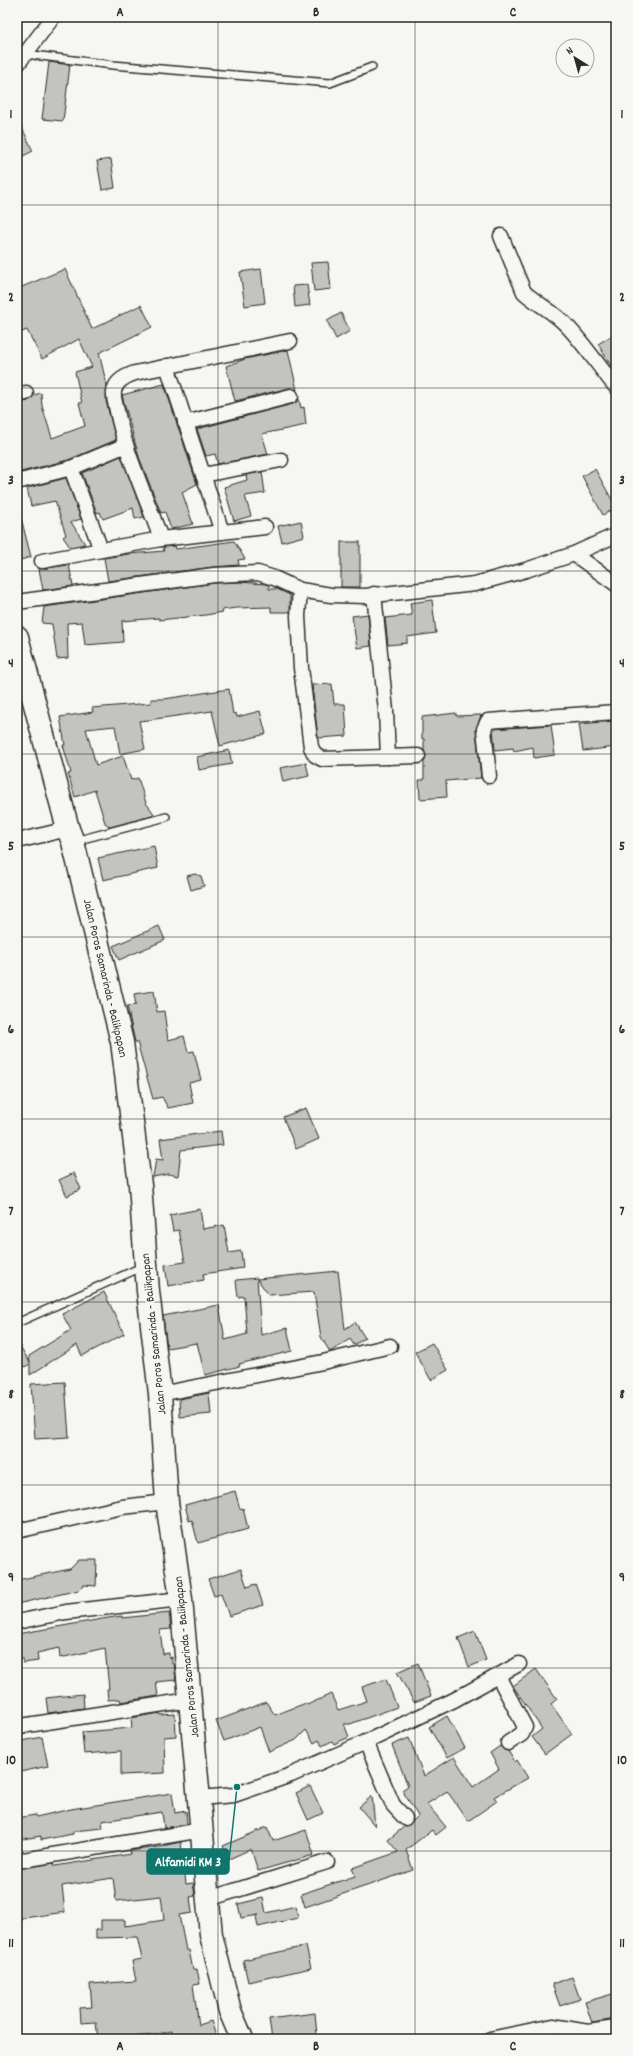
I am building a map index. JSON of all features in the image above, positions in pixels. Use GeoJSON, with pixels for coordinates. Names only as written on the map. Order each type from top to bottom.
{"type":"FeatureCollection","features":[{"type":"Feature","properties":{"kind":"highway","name":"Jalan Poros Samarinda - Balikpapan"},"geometry":{"type":"LineString","coordinates":[[17,637],[71,835],[122,1042],[140,1185],[146,1265],[160,1394],[167,1502],[181,1599],[200,1798],[211,1935],[230,2011],[242,2039]]}},
{"type":"Feature","properties":{"kind":"street"},"geometry":{"type":"LineString","coordinates":[[21,60],[53,17]]}},
{"type":"Feature","properties":{"kind":"street"},"geometry":{"type":"LineString","coordinates":[[501,236],[524,292],[531,299],[549,309],[568,327],[616,387]]}},
{"type":"Feature","properties":{"kind":"street"},"geometry":{"type":"LineString","coordinates":[[161,539],[126,445],[114,392],[116,386],[125,377],[167,366],[290,341]]}},
{"type":"Feature","properties":{"kind":"street"},"geometry":{"type":"LineString","coordinates":[[167,366],[222,532]]}},
{"type":"Feature","properties":{"kind":"street"},"geometry":{"type":"LineString","coordinates":[[185,423],[291,396]]}},
{"type":"Feature","properties":{"kind":"street"},"geometry":{"type":"LineString","coordinates":[[17,482],[71,468],[126,445]]}},
{"type":"Feature","properties":{"kind":"street"},"geometry":{"type":"LineString","coordinates":[[203,475],[281,460]]}},
{"type":"Feature","properties":{"kind":"street"},"geometry":{"type":"LineString","coordinates":[[71,468],[101,550]]}},
{"type":"Feature","properties":{"kind":"street"},"geometry":{"type":"LineString","coordinates":[[42,561],[161,539],[265,527]]}},
{"type":"Feature","properties":{"kind":"street"},"geometry":{"type":"LineString","coordinates":[[17,602],[214,574],[258,573],[274,578],[300,590],[331,595],[374,594],[475,584],[526,570],[574,554],[616,535]]}},
{"type":"Feature","properties":{"kind":"street"},"geometry":{"type":"LineString","coordinates":[[574,554],[616,584]]}},
{"type":"Feature","properties":{"kind":"street"},"geometry":{"type":"LineString","coordinates":[[300,590],[298,616],[301,668],[313,753],[322,760],[418,756]]}},
{"type":"Feature","properties":{"kind":"street"},"geometry":{"type":"LineString","coordinates":[[374,594],[386,711],[388,757]]}},
{"type":"Feature","properties":{"kind":"street"},"geometry":{"type":"LineString","coordinates":[[489,776],[484,729],[488,722],[616,712]]}},
{"type":"Feature","properties":{"kind":"street"},"geometry":{"type":"LineString","coordinates":[[17,840],[71,835]]}},
{"type":"Feature","properties":{"kind":"street"},"geometry":{"type":"LineString","coordinates":[[160,1394],[323,1362],[390,1346]]}},
{"type":"Feature","properties":{"kind":"street"},"geometry":{"type":"LineString","coordinates":[[17,1531],[122,1507],[167,1502]]}},
{"type":"Feature","properties":{"kind":"street"},"geometry":{"type":"LineString","coordinates":[[17,1622],[66,1612],[181,1599]]}},
{"type":"Feature","properties":{"kind":"street"},"geometry":{"type":"LineString","coordinates":[[200,1798],[234,1795],[291,1775],[366,1742],[454,1700],[519,1664]]}},
{"type":"Feature","properties":{"kind":"street"},"geometry":{"type":"LineString","coordinates":[[498,1676],[525,1727],[522,1734],[508,1743]]}},
{"type":"Feature","properties":{"kind":"street"},"geometry":{"type":"LineString","coordinates":[[21,1726],[190,1700]]}},
{"type":"Feature","properties":{"kind":"street"},"geometry":{"type":"LineString","coordinates":[[366,1742],[393,1805],[405,1818]]}},
{"type":"Feature","properties":{"kind":"street"},"geometry":{"type":"LineString","coordinates":[[17,1861],[202,1830]]}},
{"type":"Feature","properties":{"kind":"street"},"geometry":{"type":"LineString","coordinates":[[208,1900],[327,1862]]}},
{"type":"Feature","properties":{"kind":"street"},"geometry":{"type":"LineString","coordinates":[[490,2039],[553,2026],[588,2032],[616,2028]]}},
{"type":"Feature","properties":{"kind":"lane"},"geometry":{"type":"LineString","coordinates":[[21,60],[113,65],[330,83],[372,67]]}},
{"type":"Feature","properties":{"kind":"lane"},"geometry":{"type":"LineString","coordinates":[[71,835],[166,817]]}},
{"type":"Feature","properties":{"kind":"lane"},"geometry":{"type":"LineString","coordinates":[[17,1323],[146,1265]]}},
{"type":"Feature","properties":{"kind":"building"},"geometry":{"type":"Polygon","coordinates":[[[49,62],[70,65],[63,121],[42,119],[49,62]]]}},
{"type":"Feature","properties":{"kind":"building"},"geometry":{"type":"Polygon","coordinates":[[[17,117],[33,151],[17,159],[17,117]]]}},
{"type":"Feature","properties":{"kind":"building"},"geometry":{"type":"Polygon","coordinates":[[[111,159],[115,188],[102,190],[97,161],[111,159]]]}},
{"type":"Feature","properties":{"kind":"building"},"geometry":{"type":"Polygon","coordinates":[[[328,262],[331,289],[314,291],[311,263],[328,262]]]}},
{"type":"Feature","properties":{"kind":"building"},"geometry":{"type":"Polygon","coordinates":[[[65,269],[92,329],[141,305],[152,327],[99,353],[107,386],[106,401],[116,440],[68,460],[17,473],[17,403],[28,401],[34,395],[41,393],[42,406],[52,438],[85,426],[79,403],[82,403],[75,372],[92,367],[79,339],[42,359],[27,330],[17,334],[17,289],[65,269]]]}},
{"type":"Feature","properties":{"kind":"building"},"geometry":{"type":"Polygon","coordinates":[[[261,269],[265,303],[245,306],[240,272],[261,269]]]}},
{"type":"Feature","properties":{"kind":"building"},"geometry":{"type":"Polygon","coordinates":[[[307,285],[310,305],[295,307],[293,286],[307,285]]]}},
{"type":"Feature","properties":{"kind":"building"},"geometry":{"type":"Polygon","coordinates":[[[341,313],[350,331],[336,339],[327,321],[341,313]]]}},
{"type":"Feature","properties":{"kind":"building"},"geometry":{"type":"Polygon","coordinates":[[[616,333],[616,374],[598,344],[616,333]]]}},
{"type":"Feature","properties":{"kind":"building"},"geometry":{"type":"Polygon","coordinates":[[[288,350],[297,390],[289,388],[235,401],[226,366],[245,359],[288,350]]]}},
{"type":"Feature","properties":{"kind":"building"},"geometry":{"type":"Polygon","coordinates":[[[164,384],[197,484],[182,492],[193,524],[171,529],[165,512],[161,513],[139,457],[122,395],[164,384]]]}},
{"type":"Feature","properties":{"kind":"building"},"geometry":{"type":"Polygon","coordinates":[[[299,399],[301,408],[304,407],[306,425],[262,434],[268,454],[218,464],[215,454],[206,456],[197,429],[293,404],[299,399]]]}},
{"type":"Feature","properties":{"kind":"building"},"geometry":{"type":"Polygon","coordinates":[[[121,456],[144,517],[135,519],[133,508],[103,519],[100,512],[97,513],[82,473],[121,456]]]}},
{"type":"Feature","properties":{"kind":"building"},"geometry":{"type":"Polygon","coordinates":[[[595,469],[616,507],[603,515],[582,476],[595,469]]]}},
{"type":"Feature","properties":{"kind":"building"},"geometry":{"type":"Polygon","coordinates":[[[262,472],[265,493],[245,496],[251,516],[234,521],[224,487],[247,480],[246,475],[262,472]]]}},
{"type":"Feature","properties":{"kind":"building"},"geometry":{"type":"Polygon","coordinates":[[[66,478],[81,519],[71,522],[85,544],[70,547],[63,537],[66,535],[55,501],[31,506],[27,488],[66,478]]]}},
{"type":"Feature","properties":{"kind":"building"},"geometry":{"type":"Polygon","coordinates":[[[21,518],[31,557],[17,561],[17,519],[21,518]]]}},
{"type":"Feature","properties":{"kind":"building"},"geometry":{"type":"Polygon","coordinates":[[[301,521],[304,536],[282,542],[278,526],[301,521]]]}},
{"type":"Feature","properties":{"kind":"building"},"geometry":{"type":"Polygon","coordinates":[[[234,541],[245,559],[238,560],[239,565],[108,581],[104,558],[164,551],[163,547],[175,546],[176,549],[234,541]]]}},
{"type":"Feature","properties":{"kind":"building"},"geometry":{"type":"Polygon","coordinates":[[[341,542],[360,542],[360,587],[341,587],[341,542]]]}},
{"type":"Feature","properties":{"kind":"building"},"geometry":{"type":"Polygon","coordinates":[[[69,565],[73,586],[43,590],[39,569],[69,565]]]}},
{"type":"Feature","properties":{"kind":"building"},"geometry":{"type":"Polygon","coordinates":[[[240,582],[269,585],[269,589],[277,589],[290,595],[290,612],[271,612],[271,607],[236,608],[222,610],[223,612],[206,615],[159,620],[159,618],[122,621],[123,642],[85,645],[82,622],[67,623],[68,658],[57,659],[52,624],[42,623],[44,607],[215,583],[240,582]]]}},
{"type":"Feature","properties":{"kind":"building"},"geometry":{"type":"Polygon","coordinates":[[[432,600],[436,633],[407,637],[407,643],[388,645],[385,618],[412,615],[410,603],[432,600]]]}},
{"type":"Feature","properties":{"kind":"building"},"geometry":{"type":"Polygon","coordinates":[[[368,614],[371,646],[357,648],[352,616],[368,614]]]}},
{"type":"Feature","properties":{"kind":"building"},"geometry":{"type":"Polygon","coordinates":[[[332,684],[334,704],[345,704],[347,736],[318,738],[312,685],[332,684]]]}},
{"type":"Feature","properties":{"kind":"building"},"geometry":{"type":"Polygon","coordinates":[[[229,689],[233,714],[236,713],[237,717],[260,711],[266,734],[220,746],[212,711],[139,721],[145,749],[120,754],[115,726],[86,729],[96,765],[123,756],[131,780],[138,778],[146,803],[155,815],[110,827],[105,823],[95,790],[75,797],[68,774],[71,773],[63,745],[65,745],[60,717],[93,712],[92,708],[151,703],[151,699],[164,699],[229,689]]]}},
{"type":"Feature","properties":{"kind":"building"},"geometry":{"type":"Polygon","coordinates":[[[456,713],[456,716],[481,715],[476,730],[481,778],[446,781],[447,797],[420,799],[419,780],[424,780],[424,761],[426,756],[424,750],[424,739],[422,739],[422,717],[456,713]]]}},
{"type":"Feature","properties":{"kind":"building"},"geometry":{"type":"Polygon","coordinates":[[[615,721],[616,747],[583,751],[579,724],[615,721]]]}},
{"type":"Feature","properties":{"kind":"building"},"geometry":{"type":"Polygon","coordinates":[[[551,725],[555,755],[534,758],[533,747],[514,751],[513,748],[495,750],[493,729],[551,725]]]}},
{"type":"Feature","properties":{"kind":"building"},"geometry":{"type":"Polygon","coordinates":[[[229,750],[232,764],[199,770],[197,757],[229,750]]]}},
{"type":"Feature","properties":{"kind":"building"},"geometry":{"type":"Polygon","coordinates":[[[306,763],[309,776],[283,782],[280,768],[306,763]]]}},
{"type":"Feature","properties":{"kind":"building"},"geometry":{"type":"Polygon","coordinates":[[[154,846],[158,868],[103,880],[98,858],[154,846]]]}},
{"type":"Feature","properties":{"kind":"building"},"geometry":{"type":"Polygon","coordinates":[[[195,874],[201,876],[204,886],[191,890],[187,876],[195,874]]]}},
{"type":"Feature","properties":{"kind":"building"},"geometry":{"type":"Polygon","coordinates":[[[159,926],[165,940],[119,960],[113,946],[159,926]]]}},
{"type":"Feature","properties":{"kind":"building"},"geometry":{"type":"Polygon","coordinates":[[[154,991],[157,1012],[164,1011],[168,1040],[184,1036],[188,1052],[194,1051],[201,1080],[189,1083],[193,1103],[168,1108],[162,1097],[153,1099],[137,1042],[135,1042],[127,1006],[136,1005],[134,994],[154,991]]]}},
{"type":"Feature","properties":{"kind":"building"},"geometry":{"type":"Polygon","coordinates":[[[306,1108],[319,1139],[296,1149],[283,1117],[306,1108]]]}},
{"type":"Feature","properties":{"kind":"building"},"geometry":{"type":"Polygon","coordinates":[[[221,1131],[223,1145],[181,1150],[178,1176],[169,1174],[153,1177],[156,1159],[163,1160],[160,1139],[221,1131]]]}},
{"type":"Feature","properties":{"kind":"building"},"geometry":{"type":"Polygon","coordinates":[[[74,1173],[81,1189],[67,1196],[59,1180],[74,1173]]]}},
{"type":"Feature","properties":{"kind":"building"},"geometry":{"type":"Polygon","coordinates":[[[200,1209],[203,1229],[224,1225],[229,1253],[241,1251],[243,1268],[203,1274],[204,1280],[168,1286],[165,1265],[185,1262],[179,1230],[173,1231],[170,1215],[200,1209]]]}},
{"type":"Feature","properties":{"kind":"building"},"geometry":{"type":"Polygon","coordinates":[[[338,1271],[345,1329],[355,1322],[365,1338],[354,1345],[350,1339],[330,1352],[321,1337],[314,1292],[269,1295],[257,1279],[338,1271]]]}},
{"type":"Feature","properties":{"kind":"building"},"geometry":{"type":"Polygon","coordinates":[[[257,1278],[261,1335],[287,1328],[292,1351],[239,1364],[240,1366],[205,1375],[197,1343],[167,1348],[163,1316],[219,1305],[225,1340],[247,1334],[244,1296],[238,1297],[236,1280],[257,1278]]]}},
{"type":"Feature","properties":{"kind":"building"},"geometry":{"type":"Polygon","coordinates":[[[104,1292],[124,1334],[82,1356],[77,1345],[30,1375],[30,1364],[17,1371],[17,1341],[30,1363],[29,1356],[71,1330],[62,1314],[104,1292]]]}},
{"type":"Feature","properties":{"kind":"building"},"geometry":{"type":"Polygon","coordinates":[[[432,1343],[448,1370],[431,1380],[415,1352],[432,1343]]]}},
{"type":"Feature","properties":{"kind":"building"},"geometry":{"type":"Polygon","coordinates":[[[65,1382],[69,1437],[35,1439],[31,1384],[65,1382]]]}},
{"type":"Feature","properties":{"kind":"building"},"geometry":{"type":"Polygon","coordinates":[[[209,1393],[211,1414],[180,1417],[179,1399],[209,1393]]]}},
{"type":"Feature","properties":{"kind":"building"},"geometry":{"type":"Polygon","coordinates":[[[235,1491],[240,1509],[243,1508],[248,1529],[198,1543],[192,1520],[189,1521],[185,1505],[235,1491]]]}},
{"type":"Feature","properties":{"kind":"building"},"geometry":{"type":"Polygon","coordinates":[[[79,1560],[97,1560],[96,1586],[84,1585],[79,1590],[17,1604],[17,1580],[70,1569],[79,1560]]]}},
{"type":"Feature","properties":{"kind":"building"},"geometry":{"type":"Polygon","coordinates":[[[241,1569],[247,1587],[256,1584],[263,1605],[229,1616],[221,1594],[214,1596],[208,1579],[241,1569]]]}},
{"type":"Feature","properties":{"kind":"building"},"geometry":{"type":"Polygon","coordinates":[[[169,1613],[171,1629],[160,1630],[163,1654],[169,1653],[169,1658],[172,1657],[176,1680],[156,1682],[158,1696],[121,1702],[120,1699],[108,1700],[107,1689],[109,1689],[105,1648],[60,1658],[59,1648],[37,1653],[38,1661],[23,1663],[22,1658],[17,1658],[17,1634],[122,1616],[122,1618],[169,1613]]]}},
{"type":"Feature","properties":{"kind":"building"},"geometry":{"type":"Polygon","coordinates":[[[475,1631],[486,1660],[469,1667],[458,1638],[475,1631]]]}},
{"type":"Feature","properties":{"kind":"building"},"geometry":{"type":"Polygon","coordinates":[[[418,1663],[431,1696],[414,1702],[397,1672],[418,1663]]]}},
{"type":"Feature","properties":{"kind":"building"},"geometry":{"type":"Polygon","coordinates":[[[536,1669],[557,1699],[551,1704],[572,1734],[545,1754],[532,1737],[542,1729],[513,1686],[536,1669]]]}},
{"type":"Feature","properties":{"kind":"building"},"geometry":{"type":"Polygon","coordinates":[[[386,1679],[397,1707],[350,1724],[344,1724],[349,1737],[334,1744],[332,1741],[322,1746],[319,1740],[314,1743],[306,1730],[296,1740],[269,1752],[260,1727],[224,1741],[216,1721],[266,1702],[275,1715],[306,1703],[307,1705],[331,1694],[338,1710],[367,1701],[362,1687],[386,1679]]]}},
{"type":"Feature","properties":{"kind":"building"},"geometry":{"type":"Polygon","coordinates":[[[83,1694],[84,1708],[48,1713],[46,1698],[83,1694]]]}},
{"type":"Feature","properties":{"kind":"building"},"geometry":{"type":"Polygon","coordinates":[[[160,1713],[160,1715],[175,1714],[176,1736],[164,1737],[165,1773],[121,1775],[121,1751],[84,1754],[82,1732],[132,1728],[131,1718],[160,1713]]]}},
{"type":"Feature","properties":{"kind":"building"},"geometry":{"type":"Polygon","coordinates":[[[447,1716],[465,1748],[447,1758],[429,1727],[447,1716]]]}},
{"type":"Feature","properties":{"kind":"building"},"geometry":{"type":"Polygon","coordinates":[[[42,1737],[48,1766],[20,1772],[17,1758],[17,1742],[42,1737]]]}},
{"type":"Feature","properties":{"kind":"building"},"geometry":{"type":"Polygon","coordinates":[[[409,1738],[424,1776],[454,1757],[473,1787],[499,1769],[490,1753],[500,1746],[504,1750],[508,1751],[515,1762],[517,1760],[528,1778],[494,1797],[497,1801],[468,1821],[447,1791],[427,1804],[446,1827],[436,1835],[432,1830],[406,1850],[413,1870],[305,1907],[301,1894],[355,1876],[352,1868],[398,1852],[388,1840],[405,1826],[410,1824],[418,1816],[402,1790],[408,1786],[392,1745],[409,1738]]]}},
{"type":"Feature","properties":{"kind":"building"},"geometry":{"type":"Polygon","coordinates":[[[310,1786],[323,1813],[308,1820],[296,1793],[310,1786]]]}},
{"type":"Feature","properties":{"kind":"building"},"geometry":{"type":"Polygon","coordinates":[[[172,1793],[175,1813],[186,1811],[187,1824],[164,1828],[162,1812],[102,1821],[103,1828],[73,1831],[73,1834],[41,1840],[41,1836],[17,1840],[17,1818],[35,1815],[36,1817],[71,1809],[172,1793]]]}},
{"type":"Feature","properties":{"kind":"building"},"geometry":{"type":"Polygon","coordinates":[[[372,1796],[375,1826],[359,1807],[372,1796]]]}},
{"type":"Feature","properties":{"kind":"building"},"geometry":{"type":"Polygon","coordinates":[[[267,1827],[273,1841],[306,1830],[314,1855],[258,1871],[251,1849],[229,1859],[223,1846],[267,1827]]]}},
{"type":"Feature","properties":{"kind":"building"},"geometry":{"type":"Polygon","coordinates":[[[181,1842],[186,1884],[193,1883],[195,1896],[190,1897],[192,1913],[179,1915],[186,1950],[189,1950],[193,1970],[197,1969],[200,1984],[193,1985],[199,2025],[211,2021],[217,2039],[174,2039],[171,2031],[154,2035],[98,2039],[96,2022],[81,2023],[80,2008],[92,2007],[90,1984],[136,1981],[132,1961],[142,1959],[137,1937],[96,1938],[96,1930],[101,1930],[101,1920],[125,1920],[125,1926],[164,1920],[161,1896],[116,1901],[113,1878],[62,1886],[65,1912],[17,1919],[17,1869],[54,1863],[55,1866],[131,1854],[130,1851],[166,1846],[181,1842]]]}},
{"type":"Feature","properties":{"kind":"building"},"geometry":{"type":"Polygon","coordinates":[[[263,1898],[266,1913],[296,1906],[298,1918],[258,1927],[256,1916],[259,1915],[241,1918],[238,1904],[263,1898]]]}},
{"type":"Feature","properties":{"kind":"building"},"geometry":{"type":"Polygon","coordinates":[[[306,1946],[311,1968],[248,1982],[243,1960],[306,1946]]]}},
{"type":"Feature","properties":{"kind":"building"},"geometry":{"type":"Polygon","coordinates":[[[572,1977],[580,1999],[560,2006],[552,1984],[572,1977]]]}},
{"type":"Feature","properties":{"kind":"building"},"geometry":{"type":"Polygon","coordinates":[[[616,1993],[616,2019],[592,2023],[585,2002],[616,1993]]]}},
{"type":"Feature","properties":{"kind":"building"},"geometry":{"type":"Polygon","coordinates":[[[315,2013],[317,2036],[272,2039],[269,2019],[315,2013]]]}},
{"type":"Feature","properties":{"kind":"place","name":"Alfamidi KM 3"},"geometry":{"type":"Point","coordinates":[237,1787]}}]}
